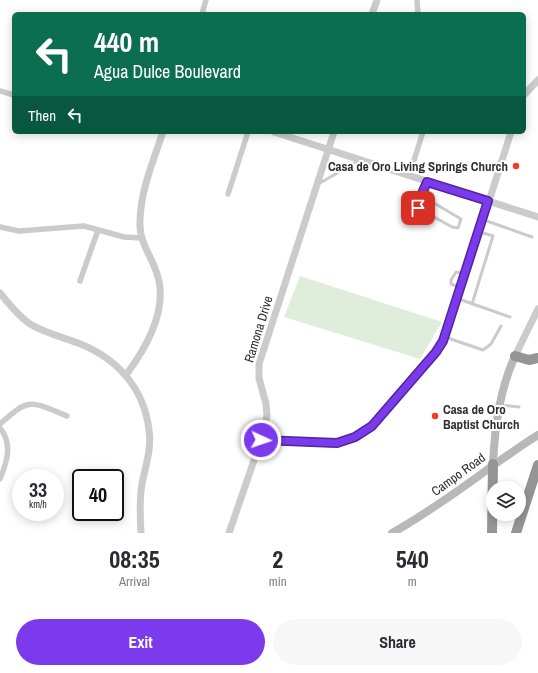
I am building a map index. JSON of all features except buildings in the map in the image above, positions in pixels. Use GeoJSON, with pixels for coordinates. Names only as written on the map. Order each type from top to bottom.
{"type":"FeatureCollection","features":[{"type":"Feature","properties":{"kind":"highway"},"geometry":{"type":"LineString","coordinates":[[514,356],[529,360],[538,358]]}},
{"type":"Feature","properties":{"kind":"highway"},"geometry":{"type":"LineString","coordinates":[[492,533],[493,464]]}},
{"type":"Feature","properties":{"kind":"highway"},"geometry":{"type":"LineString","coordinates":[[516,533],[538,465]]}},
{"type":"Feature","properties":{"kind":"main road"},"geometry":{"type":"LineString","coordinates":[[493,464],[494,428],[498,405],[505,378],[514,356]]}},
{"type":"Feature","properties":{"kind":"main road","name":"Campo Road"},"geometry":{"type":"LineString","coordinates":[[392,533],[538,435]]}},
{"type":"Feature","properties":{"kind":"street"},"geometry":{"type":"LineString","coordinates":[[203,12],[206,0]]}},
{"type":"Feature","properties":{"kind":"street"},"geometry":{"type":"LineString","coordinates":[[373,12],[377,0]]}},
{"type":"Feature","properties":{"kind":"street"},"geometry":{"type":"LineString","coordinates":[[417,0],[418,12]]}},
{"type":"Feature","properties":{"kind":"street"},"geometry":{"type":"LineString","coordinates":[[526,93],[538,80]]}},
{"type":"Feature","properties":{"kind":"street"},"geometry":{"type":"LineString","coordinates":[[0,91],[12,94]]}},
{"type":"Feature","properties":{"kind":"street"},"geometry":{"type":"LineString","coordinates":[[126,375],[147,344],[159,306],[159,286],[157,273],[141,238],[140,205],[162,134]]}},
{"type":"Feature","properties":{"kind":"street"},"geometry":{"type":"LineString","coordinates":[[228,194],[247,134]]}},
{"type":"Feature","properties":{"kind":"street"},"geometry":{"type":"LineString","coordinates":[[280,134],[537,216]]}},
{"type":"Feature","properties":{"kind":"street","name":"Ramona Drive"},"geometry":{"type":"LineString","coordinates":[[229,533],[266,426],[267,410],[259,378],[259,364],[333,134]]}},
{"type":"Feature","properties":{"kind":"street"},"geometry":{"type":"LineString","coordinates":[[409,176],[423,134]]}},
{"type":"Feature","properties":{"kind":"street"},"geometry":{"type":"LineString","coordinates":[[261,440],[330,444],[343,442],[361,434],[376,421],[436,352],[445,337],[509,134]]}},
{"type":"Feature","properties":{"kind":"street"},"geometry":{"type":"LineString","coordinates":[[0,226],[19,231],[84,226],[124,237],[141,238]]}},
{"type":"Feature","properties":{"kind":"street"},"geometry":{"type":"LineString","coordinates":[[80,281],[98,230]]}},
{"type":"Feature","properties":{"kind":"street"},"geometry":{"type":"LineString","coordinates":[[0,293],[29,323],[47,332],[92,349],[114,362],[126,375],[138,396],[150,430],[149,449],[140,494],[141,533]]}},
{"type":"Feature","properties":{"kind":"street"},"geometry":{"type":"LineString","coordinates":[[514,356],[538,309]]}},
{"type":"Feature","properties":{"kind":"street"},"geometry":{"type":"LineString","coordinates":[[0,424],[18,407],[29,404],[41,405],[67,416]]}},
{"type":"Feature","properties":{"kind":"street"},"geometry":{"type":"LineString","coordinates":[[0,428],[7,440],[8,453],[0,479]]}},
{"type":"Feature","properties":{"kind":"lane"},"geometry":{"type":"LineString","coordinates":[[316,185],[359,160]]}},
{"type":"Feature","properties":{"kind":"lane"},"geometry":{"type":"LineString","coordinates":[[422,196],[461,219],[460,226],[456,228],[452,227],[418,208],[417,205],[427,182]]}},
{"type":"Feature","properties":{"kind":"lane"},"geometry":{"type":"LineString","coordinates":[[482,219],[532,237]]}},
{"type":"Feature","properties":{"kind":"lane"},"geometry":{"type":"LineString","coordinates":[[472,304],[493,236],[478,231]]}},
{"type":"Feature","properties":{"kind":"lane"},"geometry":{"type":"LineString","coordinates":[[461,288],[451,284],[451,280],[456,272],[465,274]]}},
{"type":"Feature","properties":{"kind":"lane"},"geometry":{"type":"LineString","coordinates":[[457,299],[510,317]]}},
{"type":"Feature","properties":{"kind":"lane"},"geometry":{"type":"LineString","coordinates":[[445,337],[483,350],[491,344],[501,326]]}},
{"type":"Feature","properties":{"kind":"lane"},"geometry":{"type":"LineString","coordinates":[[498,405],[519,407]]}},
{"type":"Feature","properties":{"kind":"green space"},"geometry":{"type":"Polygon","coordinates":[[[300,276],[442,322],[420,359],[284,317],[300,276]]]}},
{"type":"Feature","properties":{"kind":"place","name":"Casa de Oro Living Springs Church"},"geometry":{"type":"Point","coordinates":[516,166]}},
{"type":"Feature","properties":{"kind":"place","name":"Casa de Oro Baptist Church"},"geometry":{"type":"Point","coordinates":[435,416]}},
{"type":"Feature","properties":{"kind":"route"},"geometry":{"type":"LineString","coordinates":[[261,440],[330,444],[343,442],[361,434],[372,426],[436,352],[448,330],[488,201],[427,182],[417,205],[418,208]]}}]}
